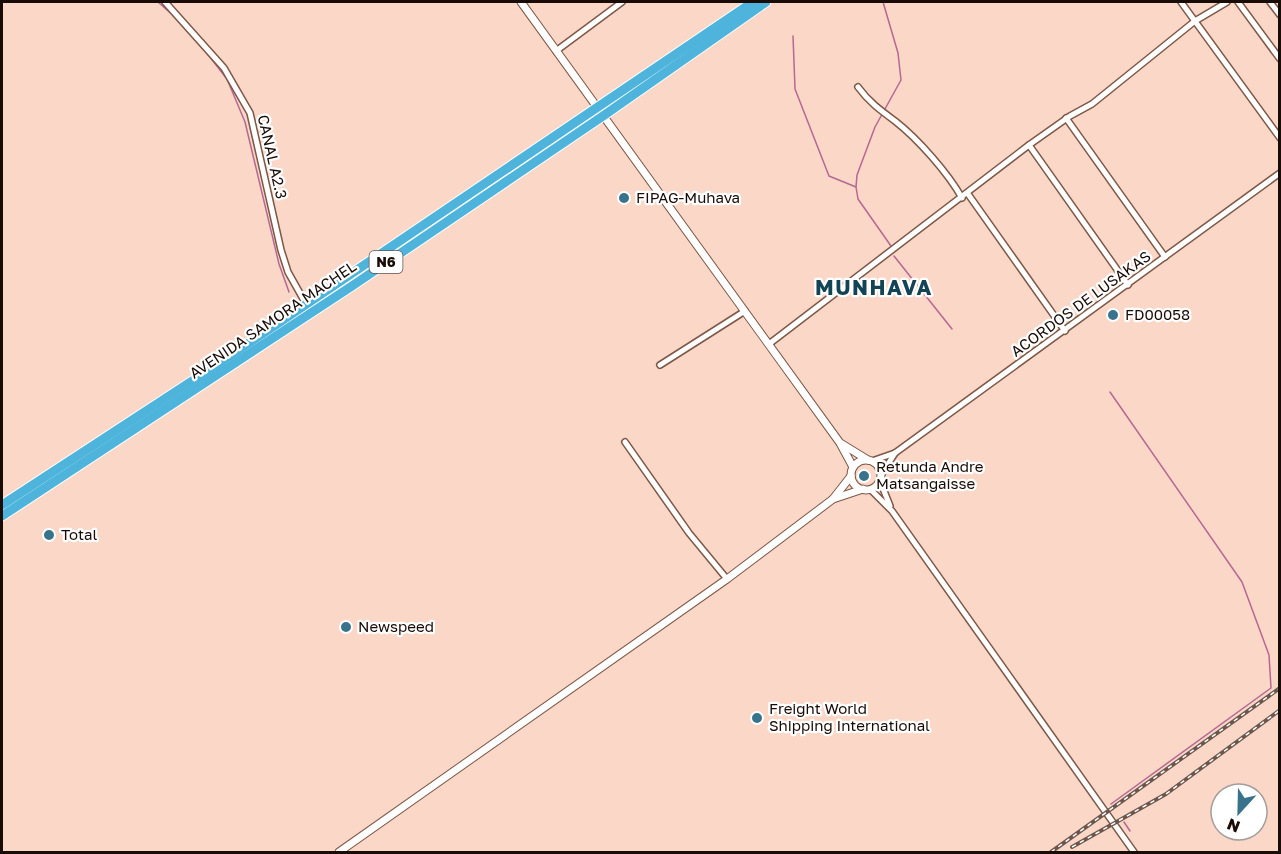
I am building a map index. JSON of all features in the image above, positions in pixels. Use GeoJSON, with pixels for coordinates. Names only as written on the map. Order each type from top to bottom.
{"type":"FeatureCollection","features":[{"type":"Feature","properties":{"kind":"highway","name":"AVENIDA SAMORA MACHEL"},"geometry":{"type":"LineString","coordinates":[[2,505],[306,304],[753,2]]}},
{"type":"Feature","properties":{"kind":"highway","name":"AVENIDA SAMORA MACHEL"},"geometry":{"type":"LineString","coordinates":[[2,516],[603,116],[766,2]]}},
{"type":"Feature","properties":{"kind":"main road"},"geometry":{"type":"LineString","coordinates":[[521,2],[840,443],[853,467]]}},
{"type":"Feature","properties":{"kind":"main road"},"geometry":{"type":"LineString","coordinates":[[833,499],[867,489],[881,478],[879,467],[840,443]]}},
{"type":"Feature","properties":{"kind":"main road"},"geometry":{"type":"LineString","coordinates":[[339,852],[727,579],[833,499],[851,476],[853,467],[861,460],[870,460]]}},
{"type":"Feature","properties":{"kind":"main road"},"geometry":{"type":"LineString","coordinates":[[851,476],[855,484],[867,489]]}},
{"type":"Feature","properties":{"kind":"street","name":"CANAL A2.3"},"geometry":{"type":"LineString","coordinates":[[165,2],[225,68],[250,113],[281,250],[288,272],[306,304]]}},
{"type":"Feature","properties":{"kind":"street"},"geometry":{"type":"LineString","coordinates":[[556,51],[622,2]]}},
{"type":"Feature","properties":{"kind":"street"},"geometry":{"type":"LineString","coordinates":[[1181,2],[1280,138]]}},
{"type":"Feature","properties":{"kind":"street"},"geometry":{"type":"LineString","coordinates":[[769,344],[968,194],[1029,145],[1066,118],[1092,104],[1195,21],[1227,2]]}},
{"type":"Feature","properties":{"kind":"street"},"geometry":{"type":"LineString","coordinates":[[1238,2],[1280,59]]}},
{"type":"Feature","properties":{"kind":"street"},"geometry":{"type":"LineString","coordinates":[[1270,2],[1280,15]]}},
{"type":"Feature","properties":{"kind":"street"},"geometry":{"type":"LineString","coordinates":[[858,87],[870,103],[896,122],[939,166],[962,198]]}},
{"type":"Feature","properties":{"kind":"street"},"geometry":{"type":"LineString","coordinates":[[1066,118],[1165,257]]}},
{"type":"Feature","properties":{"kind":"street"},"geometry":{"type":"LineString","coordinates":[[1029,145],[1128,285]]}},
{"type":"Feature","properties":{"kind":"street","name":"ACORDOS DE LUSAKAS"},"geometry":{"type":"LineString","coordinates":[[895,453],[1280,173]]}},
{"type":"Feature","properties":{"kind":"street"},"geometry":{"type":"LineString","coordinates":[[968,194],[1065,330]]}},
{"type":"Feature","properties":{"kind":"street"},"geometry":{"type":"LineString","coordinates":[[660,365],[745,311]]}},
{"type":"Feature","properties":{"kind":"street"},"geometry":{"type":"LineString","coordinates":[[625,442],[689,533],[727,579]]}},
{"type":"Feature","properties":{"kind":"street"},"geometry":{"type":"LineString","coordinates":[[870,460],[895,453]]}},
{"type":"Feature","properties":{"kind":"street"},"geometry":{"type":"LineString","coordinates":[[892,511],[881,478],[895,453]]}},
{"type":"Feature","properties":{"kind":"street"},"geometry":{"type":"LineString","coordinates":[[867,489],[892,511],[1134,852]]}},
{"type":"Feature","properties":{"kind":"waterway"},"geometry":{"type":"LineString","coordinates":[[158,2],[175,17]]}},
{"type":"Feature","properties":{"kind":"waterway"},"geometry":{"type":"LineString","coordinates":[[883,2],[898,53],[901,80],[875,127],[857,175],[856,187],[858,199],[891,246]]}},
{"type":"Feature","properties":{"kind":"waterway"},"geometry":{"type":"LineString","coordinates":[[793,36],[795,89],[829,176],[856,187]]}},
{"type":"Feature","properties":{"kind":"waterway"},"geometry":{"type":"LineString","coordinates":[[206,52],[227,79],[245,122],[279,264],[289,292]]}},
{"type":"Feature","properties":{"kind":"waterway"},"geometry":{"type":"LineString","coordinates":[[894,256],[952,329]]}},
{"type":"Feature","properties":{"kind":"waterway"},"geometry":{"type":"LineString","coordinates":[[1110,392],[1242,582],[1269,655],[1271,688],[1111,804]]}},
{"type":"Feature","properties":{"kind":"waterway"},"geometry":{"type":"LineString","coordinates":[[1124,822],[1130,831]]}},
{"type":"Feature","properties":{"kind":"railway"},"geometry":{"type":"LineString","coordinates":[[1051,852],[1280,688]]}},
{"type":"Feature","properties":{"kind":"railway"},"geometry":{"type":"LineString","coordinates":[[1072,847],[1166,794],[1280,710]]}},
{"type":"Feature","properties":{"kind":"place","name":"FIPAG-Muhava"},"geometry":{"type":"Point","coordinates":[624,198]}},
{"type":"Feature","properties":{"kind":"place","name":"FD00058"},"geometry":{"type":"Point","coordinates":[1113,315]}},
{"type":"Feature","properties":{"kind":"place","name":"Retunda Andre Matsangaisse"},"geometry":{"type":"Point","coordinates":[864,476]}},
{"type":"Feature","properties":{"kind":"place","name":"Total"},"geometry":{"type":"Point","coordinates":[49,535]}},
{"type":"Feature","properties":{"kind":"place","name":"Newspeed"},"geometry":{"type":"Point","coordinates":[346,627]}},
{"type":"Feature","properties":{"kind":"place","name":"Freight World Shipping International"},"geometry":{"type":"Point","coordinates":[757,718]}},
{"type":"Feature","properties":{"kind":"district","name":"MUNHAVA"},"geometry":{"type":"Point","coordinates":[874,288]}}]}
